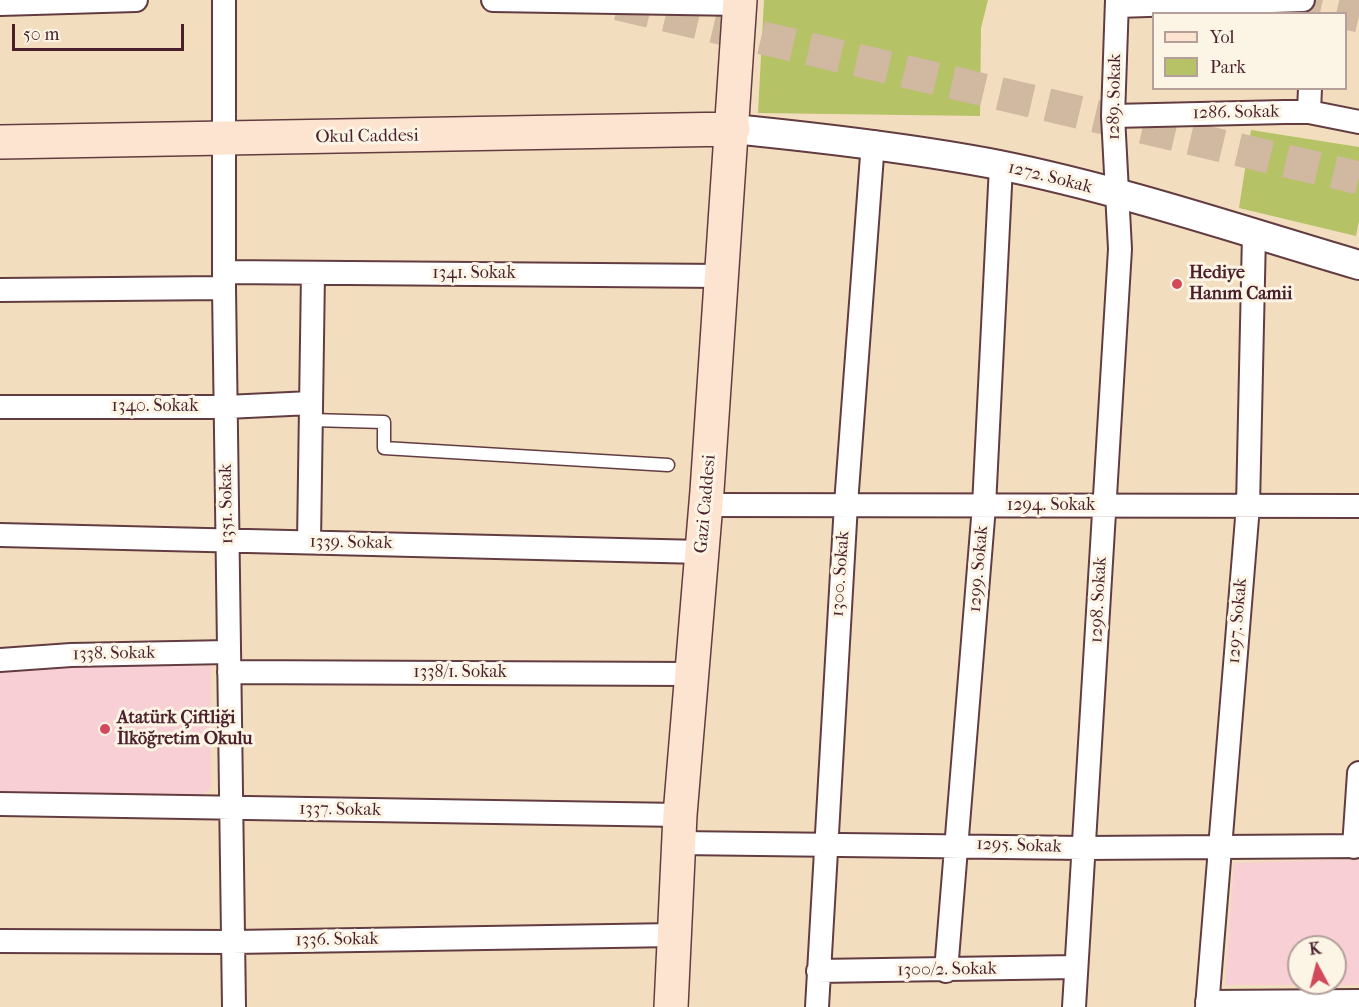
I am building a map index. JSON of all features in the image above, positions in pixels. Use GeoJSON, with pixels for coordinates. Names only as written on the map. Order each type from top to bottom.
{"type":"FeatureCollection","features":[{"type":"Feature","properties":{"kind":"main road","name":"Gazi Caddesi"},"geometry":{"type":"LineString","coordinates":[[671,1007],[679,829],[734,129],[740,2]]}},
{"type":"Feature","properties":{"kind":"main road","name":"Okul Caddesi"},"geometry":{"type":"LineString","coordinates":[[0,142],[224,140],[734,129]]}},
{"type":"Feature","properties":{"kind":"street"},"geometry":{"type":"LineString","coordinates":[[0,4],[136,0]]}},
{"type":"Feature","properties":{"kind":"street","name":"1351. Sokak"},"geometry":{"type":"LineString","coordinates":[[224,0],[224,280],[234,1007]]}},
{"type":"Feature","properties":{"kind":"street"},"geometry":{"type":"LineString","coordinates":[[493,0],[740,2]]}},
{"type":"Feature","properties":{"kind":"street"},"geometry":{"type":"LineString","coordinates":[[1117,3],[1303,0]]}},
{"type":"Feature","properties":{"kind":"street","name":"1289. Sokak"},"geometry":{"type":"LineString","coordinates":[[1116,194],[1113,116],[1117,3]]}},
{"type":"Feature","properties":{"kind":"street"},"geometry":{"type":"LineString","coordinates":[[1309,112],[1310,90]]}},
{"type":"Feature","properties":{"kind":"street","name":"1286. Sokak"},"geometry":{"type":"LineString","coordinates":[[1113,116],[1309,112],[1359,122]]}},
{"type":"Feature","properties":{"kind":"street","name":"1272. Sokak"},"geometry":{"type":"LineString","coordinates":[[734,129],[873,142],[1001,166],[1174,208],[1359,265]]}},
{"type":"Feature","properties":{"kind":"street","name":"1300. Sokak"},"geometry":{"type":"LineString","coordinates":[[817,1007],[846,504],[873,142]]}},
{"type":"Feature","properties":{"kind":"street","name":"1299. Sokak"},"geometry":{"type":"LineString","coordinates":[[946,971],[984,506],[1001,166]]}},
{"type":"Feature","properties":{"kind":"street","name":"1298. Sokak"},"geometry":{"type":"LineString","coordinates":[[1074,1007],[1120,249],[1116,194]]}},
{"type":"Feature","properties":{"kind":"street","name":"1297. Sokak"},"geometry":{"type":"LineString","coordinates":[[1207,1005],[1248,506],[1254,234]]}},
{"type":"Feature","properties":{"kind":"street"},"geometry":{"type":"LineString","coordinates":[[309,542],[313,273]]}},
{"type":"Feature","properties":{"kind":"street","name":"1341. Sokak"},"geometry":{"type":"LineString","coordinates":[[0,290],[224,280],[313,273],[723,276]]}},
{"type":"Feature","properties":{"kind":"street","name":"1340. Sokak"},"geometry":{"type":"LineString","coordinates":[[0,407],[226,407],[311,411]]}},
{"type":"Feature","properties":{"kind":"street","name":"1294. Sokak"},"geometry":{"type":"LineString","coordinates":[[706,505],[1359,506]]}},
{"type":"Feature","properties":{"kind":"street","name":"1339. Sokak"},"geometry":{"type":"LineString","coordinates":[[0,535],[702,552]]}},
{"type":"Feature","properties":{"kind":"street","name":"1338. Sokak"},"geometry":{"type":"LineString","coordinates":[[0,660],[71,655],[229,662]]}},
{"type":"Feature","properties":{"kind":"street","name":"1338/1. Sokak"},"geometry":{"type":"LineString","coordinates":[[229,662],[690,674]]}},
{"type":"Feature","properties":{"kind":"street"},"geometry":{"type":"LineString","coordinates":[[1357,846],[1359,773]]}},
{"type":"Feature","properties":{"kind":"street","name":"1337. Sokak"},"geometry":{"type":"LineString","coordinates":[[0,804],[231,808],[679,829]]}},
{"type":"Feature","properties":{"kind":"street","name":"1295. Sokak"},"geometry":{"type":"LineString","coordinates":[[679,829],[825,844],[1219,849],[1357,846]]}},
{"type":"Feature","properties":{"kind":"street","name":"1336. Sokak"},"geometry":{"type":"LineString","coordinates":[[0,941],[233,942],[675,935]]}},
{"type":"Feature","properties":{"kind":"street","name":"1300/2. Sokak"},"geometry":{"type":"LineString","coordinates":[[818,971],[946,971],[1076,967]]}},
{"type":"Feature","properties":{"kind":"street"},"geometry":{"type":"LineString","coordinates":[[1207,1005],[1350,1003]]}},
{"type":"Feature","properties":{"kind":"lane"},"geometry":{"type":"LineString","coordinates":[[311,411],[384,422],[384,448],[668,465]]}},
{"type":"Feature","properties":{"kind":"shaded area","name":"Atatürk Çiftliği İlköğretim Okulu"},"geometry":{"type":"Polygon","coordinates":[[[75,666],[211,666],[211,787],[200,798],[0,796],[0,672],[75,666]]]}},
{"type":"Feature","properties":{"kind":"shaded area"},"geometry":{"type":"Polygon","coordinates":[[[1359,859],[1359,985],[1347,985],[1347,935],[1287,935],[1287,985],[1225,985],[1234,863],[1359,859]]]}},
{"type":"Feature","properties":{"kind":"green space"},"geometry":{"type":"Polygon","coordinates":[[[764,0],[988,0],[981,28],[980,116],[758,113],[764,0]]]}},
{"type":"Feature","properties":{"kind":"green space"},"geometry":{"type":"Polygon","coordinates":[[[1251,130],[1359,147],[1359,221],[1356,236],[1239,208],[1251,130]]]}},
{"type":"Feature","properties":{"kind":"tunnel"},"geometry":{"type":"LineString","coordinates":[[1289,0],[1342,12]]}},
{"type":"Feature","properties":{"kind":"tunnel"},"geometry":{"type":"LineString","coordinates":[[618,4],[1359,178]]}},
{"type":"Feature","properties":{"kind":"tunnel"},"geometry":{"type":"LineString","coordinates":[[1347,13],[1359,16]]}},
{"type":"Feature","properties":{"kind":"place","name":"Hediye Hanım Camii"},"geometry":{"type":"Point","coordinates":[1177,284]}},
{"type":"Feature","properties":{"kind":"place","name":"Atatürk Çiftliği İlköğretim Okulu"},"geometry":{"type":"Point","coordinates":[105,729]}}]}
